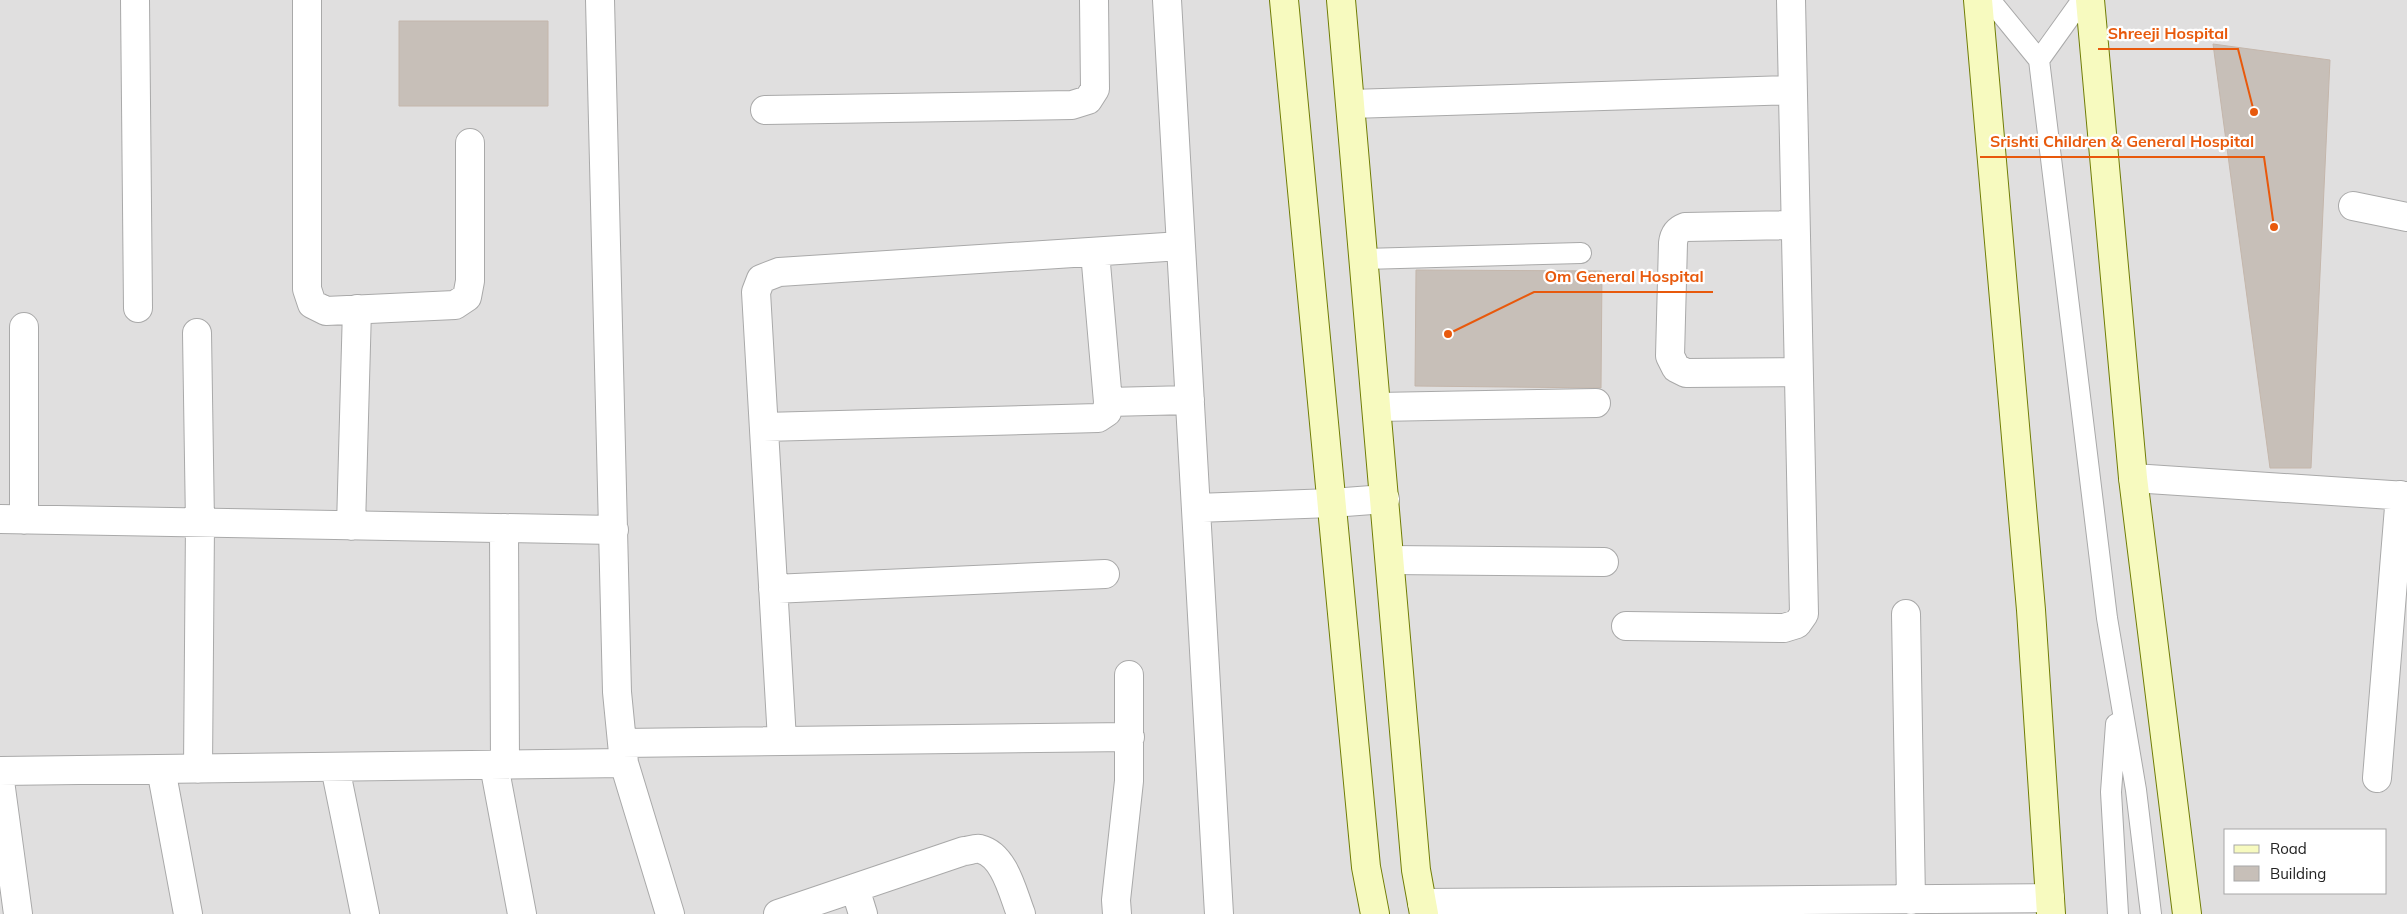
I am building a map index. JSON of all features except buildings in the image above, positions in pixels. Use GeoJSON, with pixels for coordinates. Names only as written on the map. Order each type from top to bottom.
{"type":"FeatureCollection","features":[{"type":"Feature","properties":{"kind":"street"},"geometry":{"type":"LineString","coordinates":[[134,0],[138,308]]}},
{"type":"Feature","properties":{"kind":"street"},"geometry":{"type":"LineString","coordinates":[[307,0],[307,289],[312,304],[326,311],[455,305],[467,297],[470,281],[470,143]]}},
{"type":"Feature","properties":{"kind":"street"},"geometry":{"type":"LineString","coordinates":[[600,0],[617,692],[623,753],[670,914]]}},
{"type":"Feature","properties":{"kind":"street"},"geometry":{"type":"LineString","coordinates":[[765,110],[1072,105],[1088,100],[1094,89],[1094,0]]}},
{"type":"Feature","properties":{"kind":"street"},"geometry":{"type":"LineString","coordinates":[[1167,0],[1219,914]]}},
{"type":"Feature","properties":{"kind":"street"},"geometry":{"type":"LineString","coordinates":[[1284,0],[1366,867],[1375,914]]}},
{"type":"Feature","properties":{"kind":"street"},"geometry":{"type":"LineString","coordinates":[[1341,0],[1416,870],[1423,908],[1884,907],[1911,900],[2051,906],[2031,610],[1978,0]]}},
{"type":"Feature","properties":{"kind":"street"},"geometry":{"type":"LineString","coordinates":[[1626,626],[1784,628],[1797,624],[1804,614],[1797,372],[1791,0]]}},
{"type":"Feature","properties":{"kind":"street"},"geometry":{"type":"LineString","coordinates":[[2090,0],[2133,478],[2187,914]]}},
{"type":"Feature","properties":{"kind":"street"},"geometry":{"type":"LineString","coordinates":[[1351,104],[1792,90]]}},
{"type":"Feature","properties":{"kind":"street"},"geometry":{"type":"LineString","coordinates":[[2353,206],[2407,217]]}},
{"type":"Feature","properties":{"kind":"street"},"geometry":{"type":"LineString","coordinates":[[1794,225],[1685,227],[1678,229],[1673,243],[1670,356],[1676,368],[1686,374],[1797,372]]}},
{"type":"Feature","properties":{"kind":"street"},"geometry":{"type":"LineString","coordinates":[[782,740],[756,292],[761,278],[779,272],[1181,246]]}},
{"type":"Feature","properties":{"kind":"street"},"geometry":{"type":"LineString","coordinates":[[764,427],[1098,418],[1106,412],[1108,402],[1095,252]]}},
{"type":"Feature","properties":{"kind":"street"},"geometry":{"type":"LineString","coordinates":[[351,526],[357,309]]}},
{"type":"Feature","properties":{"kind":"street"},"geometry":{"type":"LineString","coordinates":[[24,327],[12,520],[614,530]]}},
{"type":"Feature","properties":{"kind":"street"},"geometry":{"type":"LineString","coordinates":[[197,333],[200,523],[198,769]]}},
{"type":"Feature","properties":{"kind":"street"},"geometry":{"type":"LineString","coordinates":[[1108,402],[1190,400]]}},
{"type":"Feature","properties":{"kind":"street"},"geometry":{"type":"LineString","coordinates":[[1377,407],[1596,403]]}},
{"type":"Feature","properties":{"kind":"street"},"geometry":{"type":"LineString","coordinates":[[2133,478],[2403,496],[2377,778]]}},
{"type":"Feature","properties":{"kind":"street"},"geometry":{"type":"LineString","coordinates":[[1196,508],[1332,503],[1384,499]]}},
{"type":"Feature","properties":{"kind":"street"},"geometry":{"type":"LineString","coordinates":[[504,528],[499,765],[522,914]]}},
{"type":"Feature","properties":{"kind":"street"},"geometry":{"type":"LineString","coordinates":[[1390,560],[1604,562]]}},
{"type":"Feature","properties":{"kind":"street"},"geometry":{"type":"LineString","coordinates":[[773,589],[1105,574]]}},
{"type":"Feature","properties":{"kind":"street"},"geometry":{"type":"LineString","coordinates":[[1906,614],[1911,900]]}},
{"type":"Feature","properties":{"kind":"street"},"geometry":{"type":"LineString","coordinates":[[1117,914],[1116,900],[1127,800],[1130,737],[1129,675]]}},
{"type":"Feature","properties":{"kind":"street"},"geometry":{"type":"LineString","coordinates":[[0,771],[499,765],[782,740],[1130,737]]}},
{"type":"Feature","properties":{"kind":"street"},"geometry":{"type":"LineString","coordinates":[[335,767],[365,914]]}},
{"type":"Feature","properties":{"kind":"street"},"geometry":{"type":"LineString","coordinates":[[161,769],[188,914]]}},
{"type":"Feature","properties":{"kind":"street"},"geometry":{"type":"LineString","coordinates":[[0,781],[18,914]]}},
{"type":"Feature","properties":{"kind":"street"},"geometry":{"type":"LineString","coordinates":[[778,914],[964,851],[979,849],[992,855],[1001,864],[1021,914]]}},
{"type":"Feature","properties":{"kind":"street"},"geometry":{"type":"LineString","coordinates":[[855,888],[863,914]]}},
{"type":"Feature","properties":{"kind":"lane"},"geometry":{"type":"LineString","coordinates":[[1990,0],[2039,60],[2118,692],[2136,790],[2151,914]]}},
{"type":"Feature","properties":{"kind":"lane"},"geometry":{"type":"LineString","coordinates":[[2039,60],[2082,0]]}},
{"type":"Feature","properties":{"kind":"lane"},"geometry":{"type":"LineString","coordinates":[[1364,259],[1581,253]]}},
{"type":"Feature","properties":{"kind":"lane"},"geometry":{"type":"LineString","coordinates":[[2118,692],[2112,792],[2118,914]]}},
{"type":"Feature","properties":{"kind":"shaded area"},"geometry":{"type":"Polygon","coordinates":[[[0,0],[2407,0],[2407,914],[0,914],[0,0]]]}},
{"type":"Feature","properties":{"kind":"place","name":"Shreeji Hospital"},"geometry":{"type":"Point","coordinates":[2254,112]}},
{"type":"Feature","properties":{"kind":"place","name":"Srishti Children & General Hospital"},"geometry":{"type":"Point","coordinates":[2274,227]}},
{"type":"Feature","properties":{"kind":"place","name":"Om General Hospital"},"geometry":{"type":"Point","coordinates":[1448,334]}}]}
